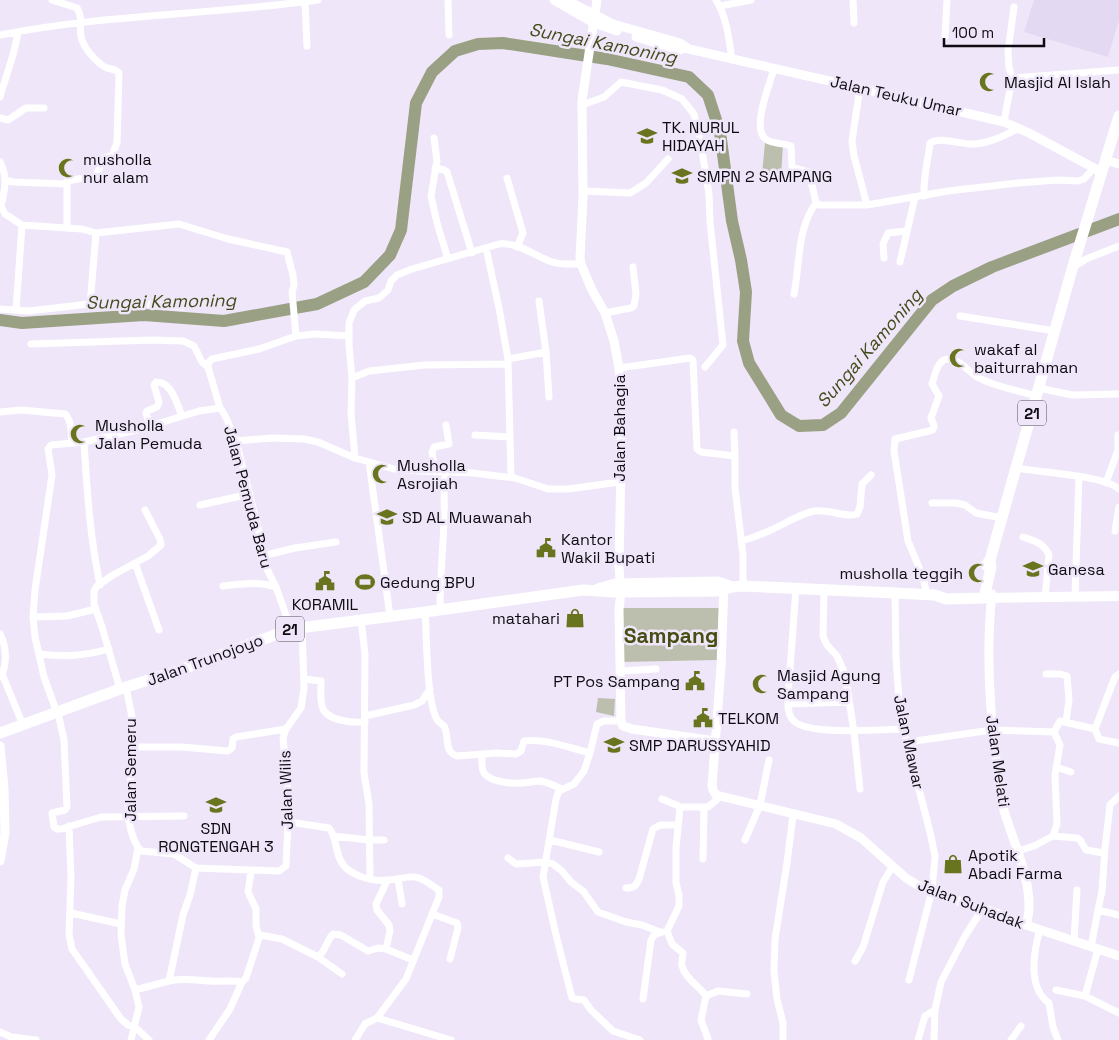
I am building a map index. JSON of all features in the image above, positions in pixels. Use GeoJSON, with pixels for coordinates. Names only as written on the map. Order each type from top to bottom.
{"type":"FeatureCollection","features":[{"type":"Feature","properties":{"kind":"highway","name":"21"},"geometry":{"type":"LineString","coordinates":[[618,588],[718,582],[731,587],[824,589],[931,595],[946,600],[987,594],[986,565],[990,560],[1088,217],[1097,170],[1105,160],[1119,116]]}},
{"type":"Feature","properties":{"kind":"highway","name":"Jalan Trunojoyo"},"geometry":{"type":"LineString","coordinates":[[0,734],[123,688],[297,628],[526,597],[618,588]]}},
{"type":"Feature","properties":{"kind":"main road"},"geometry":{"type":"LineString","coordinates":[[987,594],[1046,597],[1119,596]]}},
{"type":"Feature","properties":{"kind":"street"},"geometry":{"type":"LineString","coordinates":[[52,0],[77,8],[82,22],[82,40],[87,50],[105,67],[117,70],[119,73],[117,143],[112,155],[100,159],[99,170],[94,176],[67,181],[67,228]]}},
{"type":"Feature","properties":{"kind":"street"},"geometry":{"type":"LineString","coordinates":[[0,35],[82,22],[318,0]]}},
{"type":"Feature","properties":{"kind":"street"},"geometry":{"type":"LineString","coordinates":[[448,0],[449,35]]}},
{"type":"Feature","properties":{"kind":"street"},"geometry":{"type":"LineString","coordinates":[[554,0],[594,19]]}},
{"type":"Feature","properties":{"kind":"street"},"geometry":{"type":"LineString","coordinates":[[566,0],[594,19]]}},
{"type":"Feature","properties":{"kind":"street","name":"Jalan Bahagia"},"geometry":{"type":"LineString","coordinates":[[597,0],[583,87],[581,264],[604,313],[614,341],[620,368],[622,411],[618,588],[621,721]]}},
{"type":"Feature","properties":{"kind":"street"},"geometry":{"type":"LineString","coordinates":[[732,60],[728,30],[718,3],[751,0]]}},
{"type":"Feature","properties":{"kind":"street"},"geometry":{"type":"LineString","coordinates":[[853,0],[854,23]]}},
{"type":"Feature","properties":{"kind":"street"},"geometry":{"type":"LineString","coordinates":[[945,36],[947,0]]}},
{"type":"Feature","properties":{"kind":"street"},"geometry":{"type":"LineString","coordinates":[[305,2],[307,46]]}},
{"type":"Feature","properties":{"kind":"street"},"geometry":{"type":"LineString","coordinates":[[1004,122],[1012,78],[1008,51],[1014,7]]}},
{"type":"Feature","properties":{"kind":"street","name":"Jalan Teuku Umar"},"geometry":{"type":"LineString","coordinates":[[594,19],[679,50],[686,48],[1004,122],[1019,128],[1097,170]]}},
{"type":"Feature","properties":{"kind":"street"},"geometry":{"type":"LineString","coordinates":[[0,97],[16,48],[18,32]]}},
{"type":"Feature","properties":{"kind":"street"},"geometry":{"type":"LineString","coordinates":[[774,68],[760,117],[760,130],[767,140],[791,146],[792,167],[809,172],[816,203],[820,206],[866,205],[948,191],[1018,183],[1058,180],[1078,181],[1084,180],[1097,170]]}},
{"type":"Feature","properties":{"kind":"street"},"geometry":{"type":"LineString","coordinates":[[1012,78],[1119,70]]}},
{"type":"Feature","properties":{"kind":"street"},"geometry":{"type":"LineString","coordinates":[[582,105],[604,97],[620,82],[662,90],[682,100],[694,114],[709,194],[722,345],[705,366]]}},
{"type":"Feature","properties":{"kind":"street"},"geometry":{"type":"LineString","coordinates":[[860,88],[852,141],[866,205]]}},
{"type":"Feature","properties":{"kind":"street"},"geometry":{"type":"LineString","coordinates":[[0,118],[8,120],[26,108],[44,108]]}},
{"type":"Feature","properties":{"kind":"street"},"geometry":{"type":"LineString","coordinates":[[924,196],[924,168],[928,160],[930,143],[932,141],[941,140],[971,144],[991,141],[1019,128]]}},
{"type":"Feature","properties":{"kind":"street"},"geometry":{"type":"LineString","coordinates":[[434,138],[437,153],[431,196],[448,259]]}},
{"type":"Feature","properties":{"kind":"street"},"geometry":{"type":"LineString","coordinates":[[583,191],[630,193],[646,183],[668,159]]}},
{"type":"Feature","properties":{"kind":"street"},"geometry":{"type":"LineString","coordinates":[[1105,160],[1119,164]]}},
{"type":"Feature","properties":{"kind":"street"},"geometry":{"type":"LineString","coordinates":[[0,162],[3,168],[6,189],[1,206],[5,214],[22,225],[82,229],[96,233],[179,224],[287,252],[294,284],[292,292],[296,336]]}},
{"type":"Feature","properties":{"kind":"street"},"geometry":{"type":"LineString","coordinates":[[435,168],[447,172],[472,253]]}},
{"type":"Feature","properties":{"kind":"street"},"geometry":{"type":"LineString","coordinates":[[507,178],[523,233],[518,247]]}},
{"type":"Feature","properties":{"kind":"street"},"geometry":{"type":"LineString","coordinates":[[5,180],[20,183],[66,184]]}},
{"type":"Feature","properties":{"kind":"street"},"geometry":{"type":"LineString","coordinates":[[900,262],[915,197]]}},
{"type":"Feature","properties":{"kind":"street"},"geometry":{"type":"LineString","coordinates":[[794,294],[802,239],[809,213],[816,203]]}},
{"type":"Feature","properties":{"kind":"street"},"geometry":{"type":"LineString","coordinates":[[16,310],[22,225]]}},
{"type":"Feature","properties":{"kind":"street"},"geometry":{"type":"LineString","coordinates":[[884,258],[883,244],[888,233],[907,232]]}},
{"type":"Feature","properties":{"kind":"street"},"geometry":{"type":"LineString","coordinates":[[90,305],[96,233]]}},
{"type":"Feature","properties":{"kind":"street"},"geometry":{"type":"LineString","coordinates":[[355,458],[351,413],[352,378],[349,336],[349,323],[354,310],[365,301],[379,298],[388,290],[393,278],[412,269],[506,243],[554,262],[581,264]]}},
{"type":"Feature","properties":{"kind":"street"},"geometry":{"type":"LineString","coordinates":[[1073,267],[1086,259],[1119,246]]}},
{"type":"Feature","properties":{"kind":"street"},"geometry":{"type":"LineString","coordinates":[[486,248],[508,362],[513,477]]}},
{"type":"Feature","properties":{"kind":"street"},"geometry":{"type":"LineString","coordinates":[[604,313],[634,306],[636,294],[633,267]]}},
{"type":"Feature","properties":{"kind":"street"},"geometry":{"type":"LineString","coordinates":[[539,301],[546,352],[549,397]]}},
{"type":"Feature","properties":{"kind":"street"},"geometry":{"type":"LineString","coordinates":[[0,309],[29,311],[126,302],[182,307]]}},
{"type":"Feature","properties":{"kind":"street"},"geometry":{"type":"LineString","coordinates":[[960,316],[1055,331]]}},
{"type":"Feature","properties":{"kind":"street"},"geometry":{"type":"LineString","coordinates":[[208,367],[209,362],[217,357],[259,349],[296,336],[315,334],[349,336]]}},
{"type":"Feature","properties":{"kind":"street"},"geometry":{"type":"LineString","coordinates":[[31,344],[152,340],[183,341],[194,346],[202,362],[208,367],[220,408]]}},
{"type":"Feature","properties":{"kind":"street"},"geometry":{"type":"LineString","coordinates":[[352,378],[369,371],[425,365],[508,362],[546,352]]}},
{"type":"Feature","properties":{"kind":"street"},"geometry":{"type":"LineString","coordinates":[[620,368],[692,359],[694,364],[697,448],[701,452],[735,456]]}},
{"type":"Feature","properties":{"kind":"street"},"geometry":{"type":"LineString","coordinates":[[931,595],[908,541],[894,451],[895,439],[933,430],[934,426],[931,418],[939,396],[932,384],[942,360],[955,361],[985,380],[1038,392],[1072,396],[1119,394]]}},
{"type":"Feature","properties":{"kind":"street"},"geometry":{"type":"LineString","coordinates":[[150,426],[146,413],[158,405],[154,385],[156,382],[162,382],[170,389],[182,416]]}},
{"type":"Feature","properties":{"kind":"street","name":"Jalan Pemuda Baru"},"geometry":{"type":"LineString","coordinates":[[33,617],[35,590],[52,475],[48,449],[51,445],[84,442],[150,426],[199,411],[220,408],[226,416],[236,441],[250,494],[262,556],[269,576],[297,628]]}},
{"type":"Feature","properties":{"kind":"street"},"geometry":{"type":"LineString","coordinates":[[0,412],[21,410],[65,414],[69,418],[72,443]]}},
{"type":"Feature","properties":{"kind":"street"},"geometry":{"type":"LineString","coordinates":[[436,472],[432,450],[434,447],[449,444],[446,425]]}},
{"type":"Feature","properties":{"kind":"street"},"geometry":{"type":"LineString","coordinates":[[662,798],[681,807],[704,808],[720,797],[713,790],[712,786],[722,666],[731,587],[743,555],[735,488],[734,432]]}},
{"type":"Feature","properties":{"kind":"street"},"geometry":{"type":"LineString","coordinates":[[475,435],[510,437]]}},
{"type":"Feature","properties":{"kind":"street"},"geometry":{"type":"LineString","coordinates":[[1106,483],[1118,450],[1118,435]]}},
{"type":"Feature","properties":{"kind":"street"},"geometry":{"type":"LineString","coordinates":[[236,441],[272,438],[304,439],[318,442],[355,458],[394,468],[513,477],[548,489],[568,489],[620,482]]}},
{"type":"Feature","properties":{"kind":"street"},"geometry":{"type":"LineString","coordinates":[[84,442],[94,559],[100,585]]}},
{"type":"Feature","properties":{"kind":"street"},"geometry":{"type":"LineString","coordinates":[[370,462],[390,616]]}},
{"type":"Feature","properties":{"kind":"street"},"geometry":{"type":"LineString","coordinates":[[1016,468],[1090,477],[1119,489]]}},
{"type":"Feature","properties":{"kind":"street"},"geometry":{"type":"LineString","coordinates":[[440,610],[445,473]]}},
{"type":"Feature","properties":{"kind":"street"},"geometry":{"type":"LineString","coordinates":[[742,541],[812,511],[831,511],[854,516],[858,512],[862,484],[871,475]]}},
{"type":"Feature","properties":{"kind":"street"},"geometry":{"type":"LineString","coordinates":[[1075,596],[1079,476]]}},
{"type":"Feature","properties":{"kind":"street"},"geometry":{"type":"LineString","coordinates":[[200,505],[250,494]]}},
{"type":"Feature","properties":{"kind":"street"},"geometry":{"type":"LineString","coordinates":[[932,503],[956,503],[965,505],[976,513],[1002,518]]}},
{"type":"Feature","properties":{"kind":"street"},"geometry":{"type":"LineString","coordinates":[[1115,532],[1119,507]]}},
{"type":"Feature","properties":{"kind":"street"},"geometry":{"type":"LineString","coordinates":[[145,510],[161,544],[152,553],[100,585],[94,591],[96,609],[67,616],[33,617],[35,637],[44,677],[64,740],[67,807],[64,810],[52,813],[52,819],[53,825],[57,829],[101,817],[184,816]]}},
{"type":"Feature","properties":{"kind":"street"},"geometry":{"type":"LineString","coordinates":[[1022,537],[1041,544],[1049,555],[1046,597]]}},
{"type":"Feature","properties":{"kind":"street"},"geometry":{"type":"LineString","coordinates":[[262,556],[295,548],[336,542]]}},
{"type":"Feature","properties":{"kind":"street"},"geometry":{"type":"LineString","coordinates":[[135,563],[159,630]]}},
{"type":"Feature","properties":{"kind":"street"},"geometry":{"type":"LineString","coordinates":[[222,586],[249,583],[266,584],[276,587]]}},
{"type":"Feature","properties":{"kind":"street"},"geometry":{"type":"LineString","coordinates":[[796,588],[788,704],[791,718],[800,724],[823,730],[854,732],[903,729]]}},
{"type":"Feature","properties":{"kind":"street"},"geometry":{"type":"LineString","coordinates":[[824,589],[824,640],[837,656],[845,674],[860,789]]}},
{"type":"Feature","properties":{"kind":"street","name":"Jalan Mawar"},"geometry":{"type":"LineString","coordinates":[[895,593],[899,704],[903,729],[908,742],[935,856],[932,890],[909,980]]}},
{"type":"Feature","properties":{"kind":"street","name":"Jalan Melati"},"geometry":{"type":"LineString","coordinates":[[987,594],[988,671],[992,730],[1005,813],[1018,851],[1027,888],[1030,911],[1026,925]]}},
{"type":"Feature","properties":{"kind":"street","name":"Jalan Semeru"},"geometry":{"type":"LineString","coordinates":[[96,609],[132,717],[133,747],[128,817],[130,829],[138,848]]}},
{"type":"Feature","properties":{"kind":"street"},"geometry":{"type":"LineString","coordinates":[[425,612],[430,689],[434,711],[438,721],[444,726],[449,751],[458,756],[519,753],[524,741],[531,740],[566,746],[590,753]]}},
{"type":"Feature","properties":{"kind":"street"},"geometry":{"type":"LineString","coordinates":[[361,620],[365,654],[364,774],[369,804],[370,879]]}},
{"type":"Feature","properties":{"kind":"street","name":"Jalan Wilis"},"geometry":{"type":"LineString","coordinates":[[196,868],[251,871],[278,870],[286,866],[289,788],[283,738],[286,729],[300,708],[304,679],[297,628]]}},
{"type":"Feature","properties":{"kind":"street"},"geometry":{"type":"LineString","coordinates":[[0,634],[6,653],[1,676],[23,725]]}},
{"type":"Feature","properties":{"kind":"street"},"geometry":{"type":"LineString","coordinates":[[39,654],[71,657],[109,649]]}},
{"type":"Feature","properties":{"kind":"street"},"geometry":{"type":"LineString","coordinates":[[620,670],[656,669]]}},
{"type":"Feature","properties":{"kind":"street"},"geometry":{"type":"LineString","coordinates":[[1046,674],[1067,676],[1069,700],[1066,722]]}},
{"type":"Feature","properties":{"kind":"street"},"geometry":{"type":"LineString","coordinates":[[1119,674],[1115,677],[1096,728],[1099,739],[1119,743]]}},
{"type":"Feature","properties":{"kind":"street"},"geometry":{"type":"LineString","coordinates":[[304,679],[320,681],[324,712],[338,719],[365,719],[414,706],[422,701],[430,689]]}},
{"type":"Feature","properties":{"kind":"street"},"geometry":{"type":"LineString","coordinates":[[788,704],[849,702]]}},
{"type":"Feature","properties":{"kind":"street"},"geometry":{"type":"LineString","coordinates":[[640,1040],[613,1031],[591,1010],[584,1000],[575,1000],[571,994],[543,877],[556,799],[562,789],[574,784],[584,771],[597,724],[604,721],[621,721],[623,726],[632,729],[715,741]]}},
{"type":"Feature","properties":{"kind":"street"},"geometry":{"type":"LineString","coordinates":[[1054,732],[1060,721],[1096,728]]}},
{"type":"Feature","properties":{"kind":"street"},"geometry":{"type":"LineString","coordinates":[[133,747],[148,749],[182,748],[228,752],[232,748],[233,739],[236,736],[286,729]]}},
{"type":"Feature","properties":{"kind":"street"},"geometry":{"type":"LineString","coordinates":[[908,742],[992,730],[1054,732]]}},
{"type":"Feature","properties":{"kind":"street"},"geometry":{"type":"LineString","coordinates":[[1053,836],[1057,818],[1056,767],[1060,745],[1054,732]]}},
{"type":"Feature","properties":{"kind":"street"},"geometry":{"type":"LineString","coordinates":[[0,746],[4,788],[4,833],[0,861]]}},
{"type":"Feature","properties":{"kind":"street"},"geometry":{"type":"LineString","coordinates":[[482,754],[483,770],[485,775],[489,777],[519,784],[538,781],[546,782],[562,789]]}},
{"type":"Feature","properties":{"kind":"street"},"geometry":{"type":"LineString","coordinates":[[745,840],[760,806],[769,760]]}},
{"type":"Feature","properties":{"kind":"street"},"geometry":{"type":"LineString","coordinates":[[1056,767],[1071,772]]}},
{"type":"Feature","properties":{"kind":"street"},"geometry":{"type":"LineString","coordinates":[[1085,996],[1102,891],[1104,853],[1110,805],[1119,796]]}},
{"type":"Feature","properties":{"kind":"street","name":"Jalan Suhadak"},"geometry":{"type":"LineString","coordinates":[[720,797],[836,824],[861,838],[912,882],[960,902],[1119,956]]}},
{"type":"Feature","properties":{"kind":"street"},"geometry":{"type":"LineString","coordinates":[[643,999],[651,940],[654,935],[664,932],[679,906],[676,883],[676,848],[681,807]]}},
{"type":"Feature","properties":{"kind":"street"},"geometry":{"type":"LineString","coordinates":[[702,859],[704,808]]}},
{"type":"Feature","properties":{"kind":"street"},"geometry":{"type":"LineString","coordinates":[[784,1040],[774,971],[775,939],[793,815]]}},
{"type":"Feature","properties":{"kind":"street"},"geometry":{"type":"LineString","coordinates":[[289,822],[329,828],[343,865],[351,873],[370,879],[387,881],[414,876],[421,878],[439,890],[440,897],[406,979],[376,1018],[365,1024],[355,1040]]}},
{"type":"Feature","properties":{"kind":"street"},"geometry":{"type":"LineString","coordinates":[[626,888],[636,886],[653,829],[660,825],[678,825]]}},
{"type":"Feature","properties":{"kind":"street"},"geometry":{"type":"LineString","coordinates":[[69,826],[71,878],[68,934],[72,949],[121,1019],[128,1025],[135,1027],[149,1040]]}},
{"type":"Feature","properties":{"kind":"street"},"geometry":{"type":"LineString","coordinates":[[333,836],[384,840]]}},
{"type":"Feature","properties":{"kind":"street"},"geometry":{"type":"LineString","coordinates":[[1018,851],[1034,846],[1053,836],[1077,838],[1086,850],[1104,853]]}},
{"type":"Feature","properties":{"kind":"street"},"geometry":{"type":"LineString","coordinates":[[550,840],[599,852]]}},
{"type":"Feature","properties":{"kind":"street"},"geometry":{"type":"LineString","coordinates":[[131,1040],[139,1007],[125,964],[121,935],[123,898],[134,869],[138,848],[142,851],[174,854],[196,868],[183,915],[169,981]]}},
{"type":"Feature","properties":{"kind":"street"},"geometry":{"type":"LineString","coordinates":[[508,858],[516,864],[547,862],[553,864],[562,870],[571,882],[583,891],[598,912],[664,932],[672,944],[683,953],[682,968],[687,976],[700,987],[706,996],[701,1020],[708,1039]]}},
{"type":"Feature","properties":{"kind":"street"},"geometry":{"type":"LineString","coordinates":[[855,961],[863,946],[883,882],[893,866]]}},
{"type":"Feature","properties":{"kind":"street"},"geometry":{"type":"LineString","coordinates":[[209,1040],[230,1009],[249,970],[259,937],[256,926],[256,910],[248,892],[251,871]]}},
{"type":"Feature","properties":{"kind":"street"},"geometry":{"type":"LineString","coordinates":[[398,879],[402,904]]}},
{"type":"Feature","properties":{"kind":"street"},"geometry":{"type":"LineString","coordinates":[[386,949],[390,931],[389,925],[377,910],[376,904],[387,881]]}},
{"type":"Feature","properties":{"kind":"street"},"geometry":{"type":"LineString","coordinates":[[1074,940],[1076,890]]}},
{"type":"Feature","properties":{"kind":"street"},"geometry":{"type":"LineString","coordinates":[[934,1040],[935,1010],[941,982],[964,936],[982,908]]}},
{"type":"Feature","properties":{"kind":"street"},"geometry":{"type":"LineString","coordinates":[[1098,910],[1119,915]]}},
{"type":"Feature","properties":{"kind":"street"},"geometry":{"type":"LineString","coordinates":[[70,912],[122,924]]}},
{"type":"Feature","properties":{"kind":"street"},"geometry":{"type":"LineString","coordinates":[[432,914],[457,923],[458,928],[450,959]]}},
{"type":"Feature","properties":{"kind":"street"},"geometry":{"type":"LineString","coordinates":[[1040,929],[1037,940],[1034,974],[1037,988],[1048,1003],[1058,1040]]}},
{"type":"Feature","properties":{"kind":"street"},"geometry":{"type":"LineString","coordinates":[[318,957],[333,934],[341,936],[368,951],[378,948],[386,949],[413,960]]}},
{"type":"Feature","properties":{"kind":"street"},"geometry":{"type":"LineString","coordinates":[[259,937],[282,939],[318,957],[342,974]]}},
{"type":"Feature","properties":{"kind":"street"},"geometry":{"type":"LineString","coordinates":[[135,990],[189,978],[242,982]]}},
{"type":"Feature","properties":{"kind":"street"},"geometry":{"type":"LineString","coordinates":[[1056,990],[1085,996],[1119,1013]]}},
{"type":"Feature","properties":{"kind":"street"},"geometry":{"type":"LineString","coordinates":[[706,996],[718,991],[747,994]]}},
{"type":"Feature","properties":{"kind":"street"},"geometry":{"type":"LineString","coordinates":[[918,1040],[925,1016],[935,1010]]}},
{"type":"Feature","properties":{"kind":"street"},"geometry":{"type":"LineString","coordinates":[[376,1018],[451,1040]]}},
{"type":"Feature","properties":{"kind":"street"},"geometry":{"type":"LineString","coordinates":[[1011,1040],[1021,1026]]}},
{"type":"Feature","properties":{"kind":"street"},"geometry":{"type":"LineString","coordinates":[[0,1032],[11,1037],[36,1040]]}},
{"type":"Feature","properties":{"kind":"shaded area"},"geometry":{"type":"Polygon","coordinates":[[[1034,0],[1119,0],[1119,20],[1108,57],[1024,32],[1034,0]]]}},
{"type":"Feature","properties":{"kind":"green space"},"geometry":{"type":"Polygon","coordinates":[[[765,143],[783,145],[781,175],[762,174],[765,143]]]}},
{"type":"Feature","properties":{"kind":"green space"},"geometry":{"type":"Polygon","coordinates":[[[621,608],[719,608],[717,660],[622,662],[621,608]]]}},
{"type":"Feature","properties":{"kind":"green space"},"geometry":{"type":"Polygon","coordinates":[[[598,698],[615,699],[614,716],[596,712],[598,698]]]}},
{"type":"Feature","properties":{"kind":"waterway","name":"Sungai Kamoning"},"geometry":{"type":"LineString","coordinates":[[0,320],[22,323],[144,315],[224,321],[317,304],[364,282],[390,255],[401,230],[416,103],[432,72],[455,51],[478,44],[503,43],[607,59],[689,77],[708,95],[720,132],[732,221],[746,292],[743,341],[749,363],[781,415],[799,426],[823,425],[841,413],[932,300],[953,286],[992,267],[1119,219]]}},
{"type":"Feature","properties":{"kind":"place","name":"Masjid Al Islah"},"geometry":{"type":"Point","coordinates":[989,82]}},
{"type":"Feature","properties":{"kind":"place","name":"TK. NURUL HIDAYAH"},"geometry":{"type":"Point","coordinates":[647,136]}},
{"type":"Feature","properties":{"kind":"place","name":"musholla nur alam"},"geometry":{"type":"Point","coordinates":[68,168]}},
{"type":"Feature","properties":{"kind":"place","name":"SMPN 2 SAMPANG"},"geometry":{"type":"Point","coordinates":[682,176]}},
{"type":"Feature","properties":{"kind":"place","name":"wakaf al baiturrahman"},"geometry":{"type":"Point","coordinates":[959,358]}},
{"type":"Feature","properties":{"kind":"place","name":"Musholla Jalan Pemuda"},"geometry":{"type":"Point","coordinates":[80,434]}},
{"type":"Feature","properties":{"kind":"place","name":"Musholla Asrojiah"},"geometry":{"type":"Point","coordinates":[382,474]}},
{"type":"Feature","properties":{"kind":"place","name":"SD AL Muawanah"},"geometry":{"type":"Point","coordinates":[387,517]}},
{"type":"Feature","properties":{"kind":"place","name":"Kantor Wakil Bupati"},"geometry":{"type":"Point","coordinates":[546,548]}},
{"type":"Feature","properties":{"kind":"place","name":"Ganesa"},"geometry":{"type":"Point","coordinates":[1033,569]}},
{"type":"Feature","properties":{"kind":"place","name":"musholla teggih"},"geometry":{"type":"Point","coordinates":[978,573]}},
{"type":"Feature","properties":{"kind":"place","name":"KORAMIL"},"geometry":{"type":"Point","coordinates":[325,581]}},
{"type":"Feature","properties":{"kind":"place","name":"Gedung BPU"},"geometry":{"type":"Point","coordinates":[365,582]}},
{"type":"Feature","properties":{"kind":"place","name":"matahari"},"geometry":{"type":"Point","coordinates":[575,618]}},
{"type":"Feature","properties":{"kind":"place","name":"PT Pos Sampang"},"geometry":{"type":"Point","coordinates":[695,681]}},
{"type":"Feature","properties":{"kind":"place","name":"Masjid Agung Sampang"},"geometry":{"type":"Point","coordinates":[762,684]}},
{"type":"Feature","properties":{"kind":"place","name":"TELKOM"},"geometry":{"type":"Point","coordinates":[703,718]}},
{"type":"Feature","properties":{"kind":"place","name":"SMP DARUSSYAHID"},"geometry":{"type":"Point","coordinates":[614,745]}},
{"type":"Feature","properties":{"kind":"place","name":"SDN RONGTENGAH 3"},"geometry":{"type":"Point","coordinates":[216,805]}},
{"type":"Feature","properties":{"kind":"place","name":"Apotik Abadi Farma"},"geometry":{"type":"Point","coordinates":[953,864]}},
{"type":"Feature","properties":{"kind":"district","name":"Sampang"},"geometry":{"type":"Point","coordinates":[671,635]}}]}
